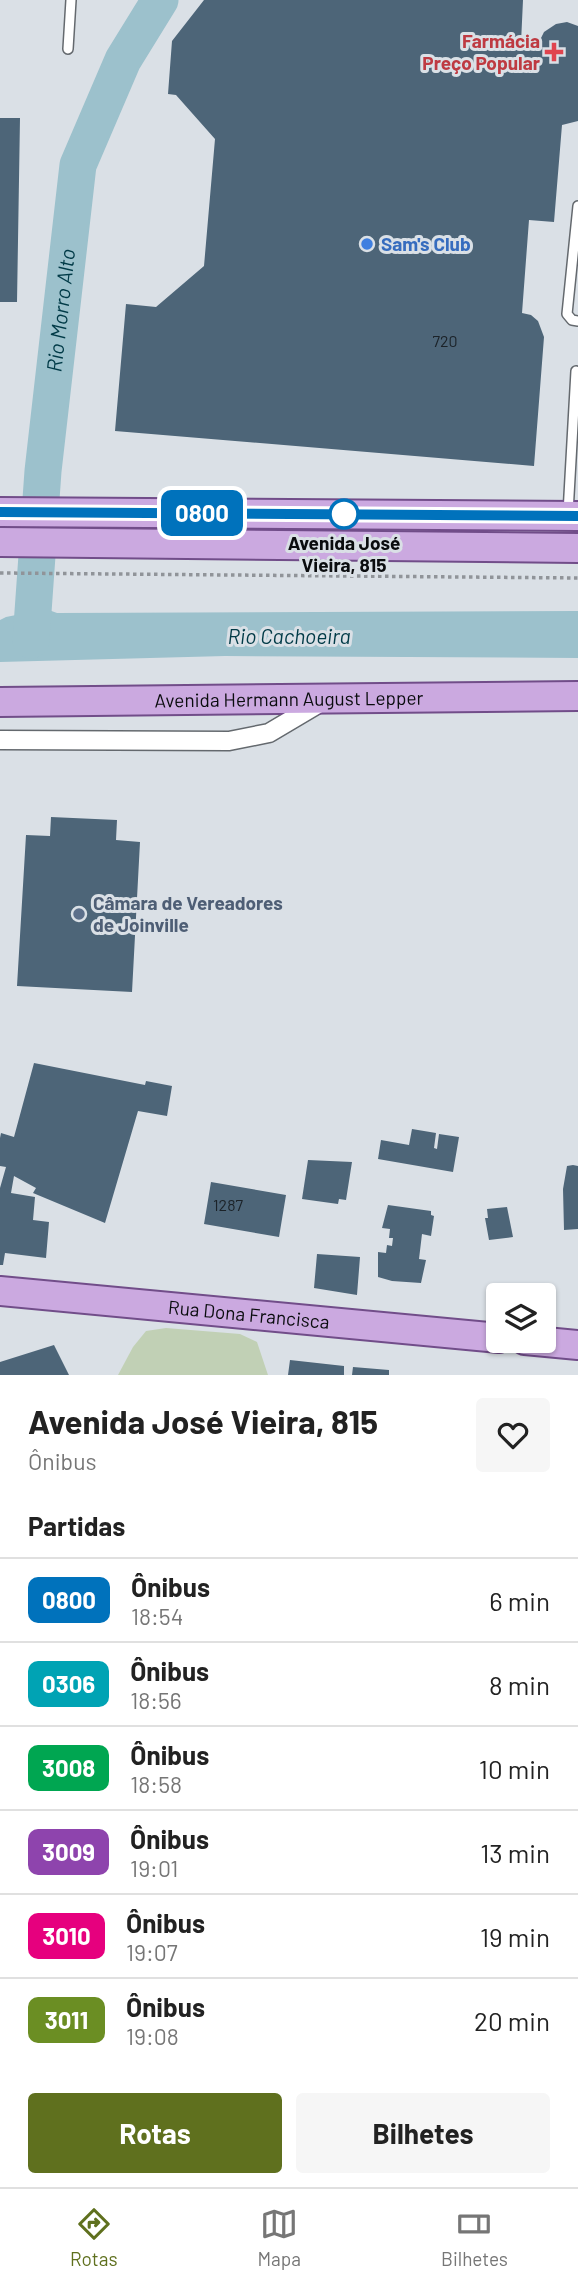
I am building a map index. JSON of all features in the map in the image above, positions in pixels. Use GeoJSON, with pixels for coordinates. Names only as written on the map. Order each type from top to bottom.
{"type":"FeatureCollection","features":[{"type":"Feature","properties":{"kind":"main road"},"geometry":{"type":"LineString","coordinates":[[13,512],[573,516]]}},
{"type":"Feature","properties":{"kind":"main road"},"geometry":{"type":"LineString","coordinates":[[12,542],[578,548]]}},
{"type":"Feature","properties":{"kind":"main road","name":"Avenida Hermann August Lepper"},"geometry":{"type":"LineString","coordinates":[[0,702],[578,696]]}},
{"type":"Feature","properties":{"kind":"main road","name":"Rua Dona Francisca"},"geometry":{"type":"LineString","coordinates":[[0,1292],[486,1337]]}},
{"type":"Feature","properties":{"kind":"main road"},"geometry":{"type":"LineString","coordinates":[[556,1343],[578,1345]]}},
{"type":"Feature","properties":{"kind":"street"},"geometry":{"type":"LineString","coordinates":[[0,740],[229,741],[270,733],[327,699]]}},
{"type":"Feature","properties":{"kind":"lane"},"geometry":{"type":"LineString","coordinates":[[68,49],[71,0]]}},
{"type":"Feature","properties":{"kind":"lane"},"geometry":{"type":"LineString","coordinates":[[578,206],[568,314],[572,320],[578,321]]}},
{"type":"Feature","properties":{"kind":"lane"},"geometry":{"type":"LineString","coordinates":[[573,516],[576,371]]}},
{"type":"Feature","properties":{"kind":"path"},"geometry":{"type":"LineString","coordinates":[[0,573],[578,578]]}},
{"type":"Feature","properties":{"kind":"green space"},"geometry":{"type":"Polygon","coordinates":[[[166,1328],[240,1334],[257,1342],[268,1375],[118,1375],[133,1347],[146,1331],[166,1328]]]}},
{"type":"Feature","properties":{"kind":"water","name":"Rio Cachoeira"},"geometry":{"type":"Polygon","coordinates":[[[46,609],[57,613],[578,611],[578,658],[225,656],[0,662],[0,620],[46,609]]]}},
{"type":"Feature","properties":{"kind":"building","name":"Sam's Club"},"geometry":{"type":"Polygon","coordinates":[[[204,0],[523,0],[521,43],[538,44],[544,32],[556,24],[567,22],[578,26],[578,121],[562,125],[554,222],[529,220],[522,313],[531,315],[538,321],[544,337],[534,466],[115,431],[126,304],[156,307],[204,266],[215,139],[176,95],[168,94],[172,41],[204,0]]]}},
{"type":"Feature","properties":{"kind":"building"},"geometry":{"type":"Polygon","coordinates":[[[0,118],[20,118],[17,302],[0,302],[0,118]]]}},
{"type":"Feature","properties":{"kind":"building","name":"Câmara de Vereadores de Joinville"},"geometry":{"type":"Polygon","coordinates":[[[51,817],[117,820],[116,840],[140,842],[132,992],[17,986],[26,835],[50,836],[51,817]]]}},
{"type":"Feature","properties":{"kind":"building"},"geometry":{"type":"Polygon","coordinates":[[[34,1063],[145,1085],[146,1081],[172,1086],[167,1116],[138,1111],[105,1223],[33,1193],[36,1188],[14,1176],[11,1193],[35,1197],[33,1220],[49,1222],[46,1258],[5,1253],[3,1265],[0,1265],[0,1188],[6,1167],[0,1166],[0,1138],[1,1133],[14,1137],[34,1063]]]}},
{"type":"Feature","properties":{"kind":"building"},"geometry":{"type":"Polygon","coordinates":[[[412,1129],[436,1133],[434,1148],[437,1149],[439,1134],[459,1137],[453,1172],[378,1159],[381,1140],[409,1145],[412,1129]]]}},
{"type":"Feature","properties":{"kind":"building"},"geometry":{"type":"Polygon","coordinates":[[[308,1160],[352,1162],[346,1200],[339,1199],[338,1204],[302,1199],[308,1160]]]}},
{"type":"Feature","properties":{"kind":"building"},"geometry":{"type":"Polygon","coordinates":[[[567,1166],[578,1166],[578,1229],[564,1230],[563,1189],[567,1166]]]}},
{"type":"Feature","properties":{"kind":"building"},"geometry":{"type":"Polygon","coordinates":[[[211,1182],[286,1195],[279,1237],[204,1224],[211,1182]]]}},
{"type":"Feature","properties":{"kind":"building"},"geometry":{"type":"Polygon","coordinates":[[[388,1205],[431,1211],[434,1216],[431,1236],[422,1234],[419,1259],[426,1260],[421,1283],[378,1277],[378,1252],[386,1253],[387,1245],[392,1246],[390,1229],[382,1228],[388,1205]]]}},
{"type":"Feature","properties":{"kind":"building"},"geometry":{"type":"Polygon","coordinates":[[[507,1207],[513,1237],[489,1240],[485,1218],[488,1218],[487,1209],[507,1207]]]}},
{"type":"Feature","properties":{"kind":"building"},"geometry":{"type":"Polygon","coordinates":[[[317,1254],[360,1257],[357,1295],[314,1288],[317,1254]]]}},
{"type":"Feature","properties":{"kind":"building"},"geometry":{"type":"Polygon","coordinates":[[[54,1345],[69,1375],[0,1375],[0,1362],[54,1345]]]}},
{"type":"Feature","properties":{"kind":"building"},"geometry":{"type":"Polygon","coordinates":[[[290,1360],[344,1366],[344,1375],[288,1375],[290,1360]]]}},
{"type":"Feature","properties":{"kind":"building"},"geometry":{"type":"Polygon","coordinates":[[[353,1367],[389,1370],[389,1375],[352,1375],[353,1367]]]}},
{"type":"Feature","properties":{"kind":"waterway","name":"Rio Morro Alto"},"geometry":{"type":"LineString","coordinates":[[31,640],[43,471],[78,165],[123,60],[160,0]]}},
{"type":"Feature","properties":{"kind":"bus line","name":"0800"},"geometry":{"type":"LineString","coordinates":[[0,512],[578,516]]}},
{"type":"Feature","properties":{"kind":"place","name":"Farmácia Preço Popular"},"geometry":{"type":"Point","coordinates":[554,52]}},
{"type":"Feature","properties":{"kind":"place","name":"Sam's Club"},"geometry":{"type":"Point","coordinates":[367,244]}},
{"type":"Feature","properties":{"kind":"place","name":"Avenida José Vieira, 815"},"geometry":{"type":"Point","coordinates":[344,514]}},
{"type":"Feature","properties":{"kind":"place","name":"Câmara de Vereadores de Joinville"},"geometry":{"type":"Point","coordinates":[79,914]}}]}
